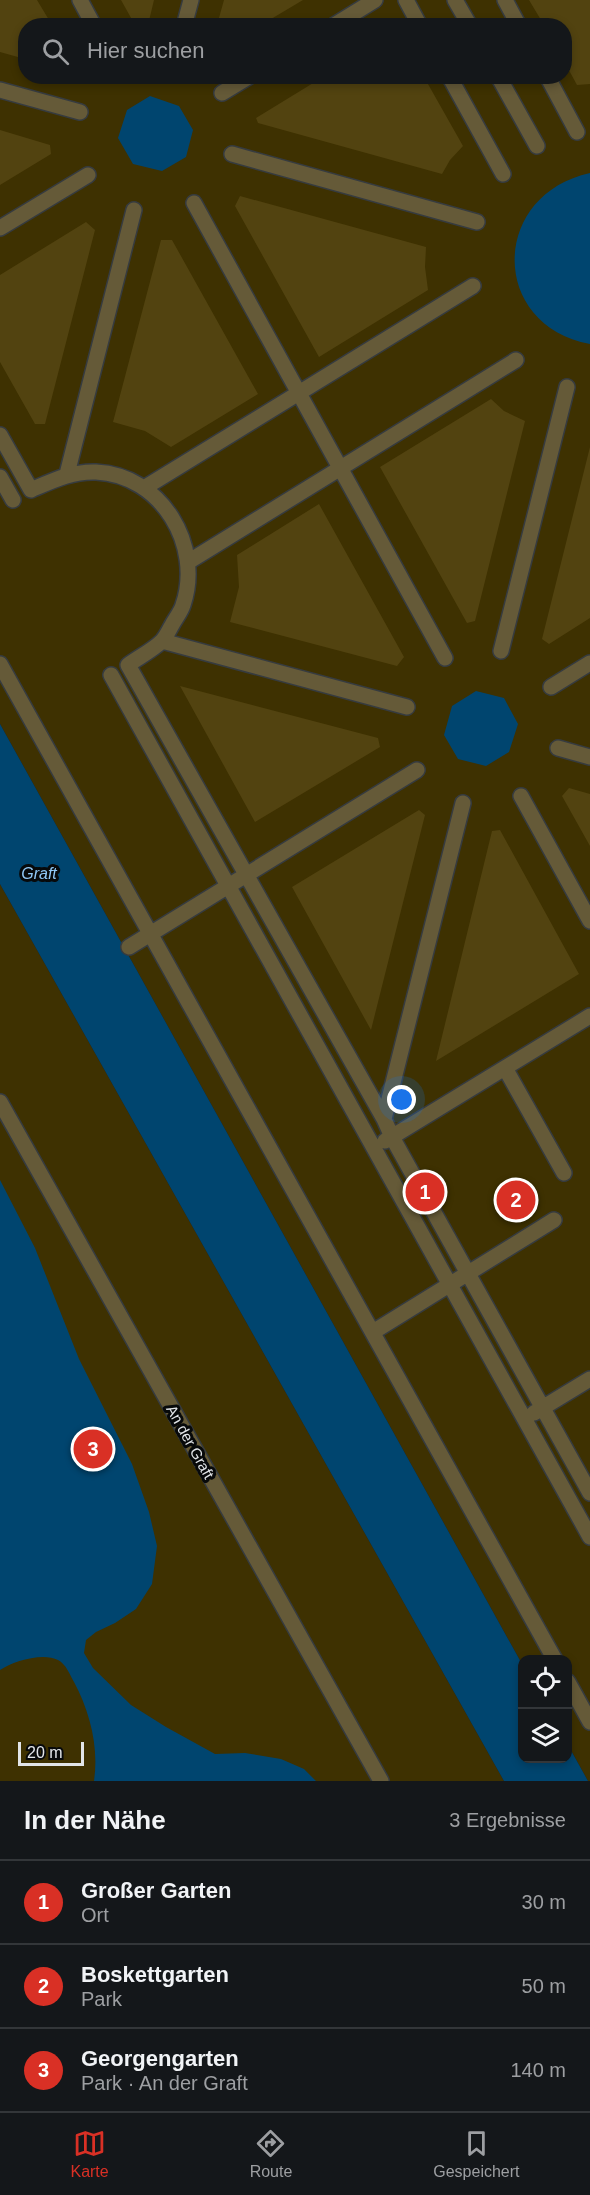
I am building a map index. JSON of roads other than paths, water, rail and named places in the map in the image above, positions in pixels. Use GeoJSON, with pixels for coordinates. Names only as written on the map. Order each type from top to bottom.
{"type":"FeatureCollection","features":[{"type":"Feature","properties":{"kind":"street"},"geometry":{"type":"LineString","coordinates":[[80,0],[90,18]]}},
{"type":"Feature","properties":{"kind":"street"},"geometry":{"type":"LineString","coordinates":[[186,18],[191,0]]}},
{"type":"Feature","properties":{"kind":"street"},"geometry":{"type":"LineString","coordinates":[[346,18],[375,0]]}},
{"type":"Feature","properties":{"kind":"street"},"geometry":{"type":"LineString","coordinates":[[406,0],[416,18]]}},
{"type":"Feature","properties":{"kind":"street"},"geometry":{"type":"LineString","coordinates":[[456,0],[466,18]]}},
{"type":"Feature","properties":{"kind":"street"},"geometry":{"type":"LineString","coordinates":[[505,0],[515,18]]}},
{"type":"Feature","properties":{"kind":"street"},"geometry":{"type":"LineString","coordinates":[[222,93],[237,84]]}},
{"type":"Feature","properties":{"kind":"street"},"geometry":{"type":"LineString","coordinates":[[452,84],[502,174]]}},
{"type":"Feature","properties":{"kind":"street"},"geometry":{"type":"LineString","coordinates":[[502,84],[537,146]]}},
{"type":"Feature","properties":{"kind":"street"},"geometry":{"type":"LineString","coordinates":[[551,84],[577,132]]}},
{"type":"Feature","properties":{"kind":"street"},"geometry":{"type":"LineString","coordinates":[[0,90],[80,112]]}},
{"type":"Feature","properties":{"kind":"street"},"geometry":{"type":"LineString","coordinates":[[232,154],[477,222]]}},
{"type":"Feature","properties":{"kind":"street"},"geometry":{"type":"LineString","coordinates":[[0,228],[88,175]]}},
{"type":"Feature","properties":{"kind":"street"},"geometry":{"type":"LineString","coordinates":[[194,203],[445,658]]}},
{"type":"Feature","properties":{"kind":"street"},"geometry":{"type":"LineString","coordinates":[[67,474],[134,210]]}},
{"type":"Feature","properties":{"kind":"street"},"geometry":{"type":"LineString","coordinates":[[144,488],[473,286]]}},
{"type":"Feature","properties":{"kind":"street"},"geometry":{"type":"LineString","coordinates":[[188,561],[516,360]]}},
{"type":"Feature","properties":{"kind":"street"},"geometry":{"type":"LineString","coordinates":[[501,651],[567,387]]}},
{"type":"Feature","properties":{"kind":"street"},"geometry":{"type":"LineString","coordinates":[[0,435],[31,490],[67,474],[97,472],[122,478],[144,488],[159,500],[173,518],[185,543],[188,561],[188,581],[183,607],[162,641],[128,665],[384,1119],[590,1493]]}},
{"type":"Feature","properties":{"kind":"street"},"geometry":{"type":"LineString","coordinates":[[0,477],[13,500]]}},
{"type":"Feature","properties":{"kind":"street"},"geometry":{"type":"LineString","coordinates":[[162,641],[407,707]]}},
{"type":"Feature","properties":{"kind":"street"},"geometry":{"type":"LineString","coordinates":[[551,687],[590,663]]}},
{"type":"Feature","properties":{"kind":"street"},"geometry":{"type":"LineString","coordinates":[[0,664],[553,1655]]}},
{"type":"Feature","properties":{"kind":"street"},"geometry":{"type":"LineString","coordinates":[[111,675],[590,1537]]}},
{"type":"Feature","properties":{"kind":"street"},"geometry":{"type":"LineString","coordinates":[[558,748],[590,757]]}},
{"type":"Feature","properties":{"kind":"street"},"geometry":{"type":"LineString","coordinates":[[129,947],[417,770]]}},
{"type":"Feature","properties":{"kind":"street"},"geometry":{"type":"LineString","coordinates":[[521,796],[590,921]]}},
{"type":"Feature","properties":{"kind":"street"},"geometry":{"type":"LineString","coordinates":[[384,1119],[463,803]]}},
{"type":"Feature","properties":{"kind":"street"},"geometry":{"type":"LineString","coordinates":[[374,1148],[590,1016]]}},
{"type":"Feature","properties":{"kind":"street"},"geometry":{"type":"LineString","coordinates":[[505,1068],[564,1173]]}},
{"type":"Feature","properties":{"kind":"street","name":"An der Graft"},"geometry":{"type":"LineString","coordinates":[[0,1102],[381,1781]]}},
{"type":"Feature","properties":{"kind":"street"},"geometry":{"type":"LineString","coordinates":[[373,1332],[554,1220]]}},
{"type":"Feature","properties":{"kind":"street"},"geometry":{"type":"LineString","coordinates":[[524,1419],[590,1379]]}},
{"type":"Feature","properties":{"kind":"street"},"geometry":{"type":"LineString","coordinates":[[572,1691],[590,1722]]}},
{"type":"Feature","properties":{"kind":"water"},"geometry":{"type":"Polygon","coordinates":[[[150,96],[179,106],[193,130],[186,157],[162,171],[133,164],[118,138],[127,110],[150,96]]]}},
{"type":"Feature","properties":{"kind":"water"},"geometry":{"type":"Polygon","coordinates":[[[590,173],[590,344],[557,332],[533,312],[519,287],[515,260],[519,232],[534,206],[557,186],[590,173]]]}},
{"type":"Feature","properties":{"kind":"water"},"geometry":{"type":"Polygon","coordinates":[[[476,691],[504,698],[518,724],[509,752],[486,766],[458,759],[444,735],[452,706],[476,691]]]}},
{"type":"Feature","properties":{"kind":"water","name":"Graft"},"geometry":{"type":"Polygon","coordinates":[[[0,724],[518,1657],[518,1763],[572,1763],[572,1752],[588,1781],[504,1781],[0,884],[0,724]]]}},
{"type":"Feature","properties":{"kind":"water"},"geometry":{"type":"Polygon","coordinates":[[[0,1180],[35,1248],[79,1359],[132,1464],[149,1512],[157,1546],[152,1584],[136,1609],[86,1640],[84,1653],[93,1668],[131,1705],[166,1727],[215,1754],[245,1753],[281,1759],[304,1769],[316,1781],[94,1781],[95,1755],[89,1718],[80,1693],[63,1664],[52,1658],[36,1657],[0,1670],[0,1180]]]}},
{"type":"Feature","properties":{"kind":"place","name":"Großer Garten"},"geometry":{"type":"Point","coordinates":[425,1192]}},
{"type":"Feature","properties":{"kind":"place","name":"Boskettgarten"},"geometry":{"type":"Point","coordinates":[516,1200]}},
{"type":"Feature","properties":{"kind":"place","name":"Georgengarten"},"geometry":{"type":"Point","coordinates":[93,1449]}}]}
